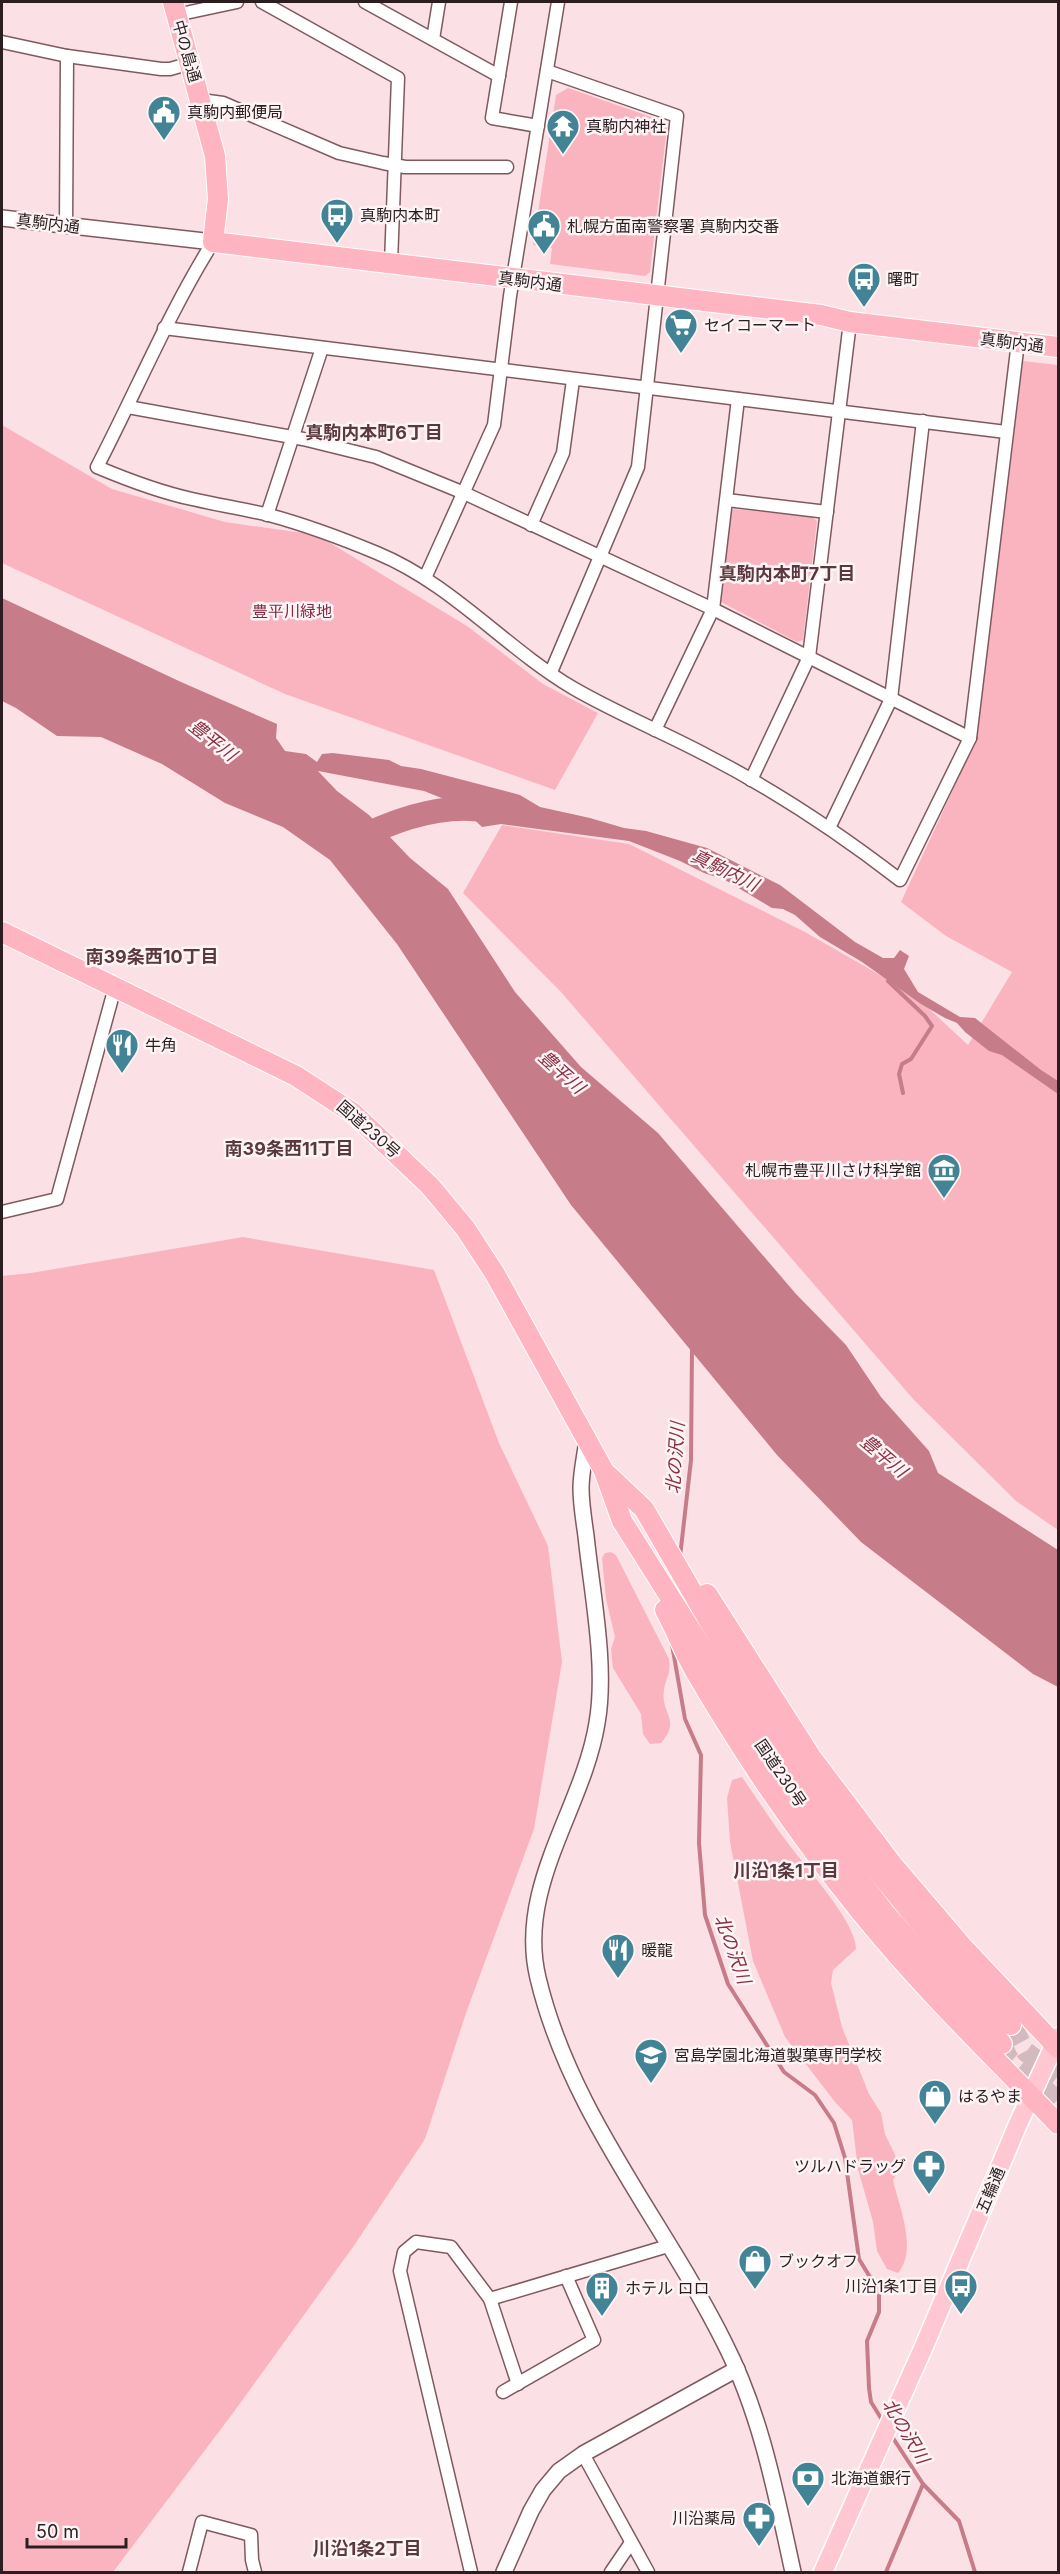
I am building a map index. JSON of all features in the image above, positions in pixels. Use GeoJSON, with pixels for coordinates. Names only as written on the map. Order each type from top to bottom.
{"type":"FeatureCollection","features":[{"type":"Feature","properties":{"kind":"highway","name":"中の島通"},"geometry":{"type":"LineString","coordinates":[[174,8],[201,100],[217,168],[218,199],[213,242]]}},
{"type":"Feature","properties":{"kind":"highway","name":"真駒内通"},"geometry":{"type":"LineString","coordinates":[[213,242],[821,315],[850,322],[1059,347]]}},
{"type":"Feature","properties":{"kind":"highway","name":"国道230号"},"geometry":{"type":"LineString","coordinates":[[2,933],[251,1052],[306,1082],[353,1113],[410,1165],[448,1207],[479,1248],[516,1309],[604,1472],[622,1521],[657,1585],[750,1727],[803,1805],[870,1895],[946,1984],[1002,2044]]}},
{"type":"Feature","properties":{"kind":"highway","name":"国道230号"},"geometry":{"type":"LineString","coordinates":[[604,1472],[644,1509],[751,1693],[804,1773],[879,1875],[947,1956],[1011,2025]]}},
{"type":"Feature","properties":{"kind":"highway"},"geometry":{"type":"LineString","coordinates":[[659,1532],[675,1545],[811,1757],[892,1864],[961,1945],[1057,2043]]}},
{"type":"Feature","properties":{"kind":"highway"},"geometry":{"type":"LineString","coordinates":[[657,1585],[694,1669],[782,1807],[862,1913],[945,2009],[1059,2124]]}},
{"type":"Feature","properties":{"kind":"main road","name":"五輪通"},"geometry":{"type":"LineString","coordinates":[[823,2572],[1031,2096],[1057,2043]]}},
{"type":"Feature","properties":{"kind":"street"},"geometry":{"type":"LineString","coordinates":[[174,8],[237,2]]}},
{"type":"Feature","properties":{"kind":"street"},"geometry":{"type":"LineString","coordinates":[[262,2],[398,78],[393,165],[392,263]]}},
{"type":"Feature","properties":{"kind":"street"},"geometry":{"type":"LineString","coordinates":[[365,2],[499,76]]}},
{"type":"Feature","properties":{"kind":"street"},"geometry":{"type":"LineString","coordinates":[[433,39],[439,2]]}},
{"type":"Feature","properties":{"kind":"street"},"geometry":{"type":"LineString","coordinates":[[511,2],[492,118],[538,126]]}},
{"type":"Feature","properties":{"kind":"street"},"geometry":{"type":"LineString","coordinates":[[424,578],[494,425],[514,279],[558,2]]}},
{"type":"Feature","properties":{"kind":"street"},"geometry":{"type":"LineString","coordinates":[[2,42],[67,56],[161,69],[191,63]]}},
{"type":"Feature","properties":{"kind":"street"},"geometry":{"type":"LineString","coordinates":[[66,225],[67,56]]}},
{"type":"Feature","properties":{"kind":"street"},"geometry":{"type":"LineString","coordinates":[[547,71],[677,116],[638,467],[551,672]]}},
{"type":"Feature","properties":{"kind":"street"},"geometry":{"type":"LineString","coordinates":[[201,100],[223,103],[339,153],[393,165],[507,167]]}},
{"type":"Feature","properties":{"kind":"street","name":"真駒内通"},"geometry":{"type":"LineString","coordinates":[[2,218],[213,242]]}},
{"type":"Feature","properties":{"kind":"street"},"geometry":{"type":"LineString","coordinates":[[213,242],[164,328],[128,407],[97,466],[130,482],[320,530],[380,554],[424,578],[571,687],[791,802],[900,880],[970,738],[1018,342]]}},
{"type":"Feature","properties":{"kind":"street"},"geometry":{"type":"LineString","coordinates":[[751,780],[809,657],[850,322]]}},
{"type":"Feature","properties":{"kind":"street"},"geometry":{"type":"LineString","coordinates":[[164,328],[1006,432]]}},
{"type":"Feature","properties":{"kind":"street"},"geometry":{"type":"LineString","coordinates":[[267,515],[322,348]]}},
{"type":"Feature","properties":{"kind":"street"},"geometry":{"type":"LineString","coordinates":[[531,525],[563,453],[573,380]]}},
{"type":"Feature","properties":{"kind":"street"},"geometry":{"type":"LineString","coordinates":[[656,730],[713,609],[738,399]]}},
{"type":"Feature","properties":{"kind":"street"},"geometry":{"type":"LineString","coordinates":[[128,407],[292,437],[376,458],[464,494],[713,609],[970,738]]}},
{"type":"Feature","properties":{"kind":"street"},"geometry":{"type":"LineString","coordinates":[[829,828],[891,699],[923,421]]}},
{"type":"Feature","properties":{"kind":"street"},"geometry":{"type":"LineString","coordinates":[[727,500],[827,512]]}},
{"type":"Feature","properties":{"kind":"street"},"geometry":{"type":"LineString","coordinates":[[2,1212],[57,1199],[114,987]]}},
{"type":"Feature","properties":{"kind":"street"},"geometry":{"type":"LineString","coordinates":[[587,1440],[581,1489],[599,1664],[600,1707],[590,1756],[538,1897],[532,1933],[540,1987],[575,2085],[719,2332],[737,2369],[757,2422],[793,2572]]}},
{"type":"Feature","properties":{"kind":"street"},"geometry":{"type":"LineString","coordinates":[[471,2572],[400,2271],[404,2252],[417,2242],[451,2247],[490,2299],[518,2384]]}},
{"type":"Feature","properties":{"kind":"street"},"geometry":{"type":"LineString","coordinates":[[490,2299],[668,2246]]}},
{"type":"Feature","properties":{"kind":"street"},"geometry":{"type":"LineString","coordinates":[[503,2392],[594,2340],[566,2276]]}},
{"type":"Feature","properties":{"kind":"street"},"geometry":{"type":"LineString","coordinates":[[504,2572],[531,2511],[543,2490],[559,2471],[583,2454],[737,2369]]}},
{"type":"Feature","properties":{"kind":"street"},"geometry":{"type":"LineString","coordinates":[[583,2454],[630,2544],[648,2572]]}},
{"type":"Feature","properties":{"kind":"street"},"geometry":{"type":"LineString","coordinates":[[189,2572],[202,2523],[251,2535],[255,2572]]}},
{"type":"Feature","properties":{"kind":"street"},"geometry":{"type":"LineString","coordinates":[[610,2572],[630,2544]]}},
{"type":"Feature","properties":{"kind":"green space"},"geometry":{"type":"Polygon","coordinates":[[[568,88],[663,121],[667,127],[650,272],[645,276],[550,264],[552,248],[533,245],[556,95],[568,88]]]}},
{"type":"Feature","properties":{"kind":"green space"},"geometry":{"type":"Polygon","coordinates":[[[1023,361],[1058,365],[1058,1530],[1016,1501],[914,1400],[561,992],[463,893],[502,825],[629,844],[805,932],[913,994],[968,1045],[1012,972],[946,936],[901,902],[976,740],[1023,361]]]}},
{"type":"Feature","properties":{"kind":"green space","name":"豊平川緑地"},"geometry":{"type":"Polygon","coordinates":[[[2,425],[112,489],[225,522],[317,535],[467,626],[543,684],[598,713],[555,790],[285,694],[2,563],[2,425]]]}},
{"type":"Feature","properties":{"kind":"green space"},"geometry":{"type":"Polygon","coordinates":[[[734,509],[812,517],[817,521],[803,640],[797,642],[721,602],[731,512],[734,509]]]}},
{"type":"Feature","properties":{"kind":"green space"},"geometry":{"type":"Polygon","coordinates":[[[243,1237],[434,1270],[499,1443],[548,1546],[562,1662],[534,1829],[466,2013],[425,2139],[353,2247],[233,2413],[113,2572],[2,2572],[2,1276],[243,1237]]]}},
{"type":"Feature","properties":{"kind":"green space"},"geometry":{"type":"Polygon","coordinates":[[[611,1552],[616,1555],[669,1659],[664,1698],[670,1728],[661,1743],[650,1744],[643,1734],[641,1714],[613,1668],[611,1649],[615,1637],[606,1599],[602,1558],[605,1553],[611,1552]]]}},
{"type":"Feature","properties":{"kind":"green space"},"geometry":{"type":"Polygon","coordinates":[[[742,1777],[778,1830],[827,1892],[854,1937],[856,1949],[833,1970],[831,1983],[842,2027],[869,2094],[881,2113],[885,2134],[897,2159],[896,2175],[893,2180],[907,2240],[904,2263],[898,2273],[887,2269],[877,2251],[873,2222],[858,2169],[852,2120],[835,2102],[785,2037],[753,1961],[730,1842],[727,1798],[732,1780],[742,1777]]]}},
{"type":"Feature","properties":{"kind":"water","name":"豊平川"},"geometry":{"type":"Polygon","coordinates":[[[2,598],[181,682],[277,724],[276,738],[285,751],[306,754],[317,762],[322,754],[333,753],[389,760],[401,766],[421,769],[520,795],[540,807],[624,828],[646,831],[707,848],[780,885],[855,942],[883,958],[894,958],[900,950],[909,956],[904,969],[918,992],[960,1017],[975,1018],[1058,1081],[1058,1094],[1002,1055],[989,1051],[957,1023],[921,1004],[862,962],[820,937],[795,915],[783,909],[772,908],[725,880],[680,861],[629,841],[501,824],[482,827],[459,805],[424,791],[318,771],[337,791],[369,815],[410,858],[448,889],[515,992],[581,1067],[658,1133],[796,1294],[846,1345],[881,1397],[929,1451],[938,1473],[1058,1550],[1058,1687],[1033,1674],[861,1542],[777,1455],[571,1205],[397,944],[330,860],[283,827],[225,803],[162,764],[101,737],[57,736],[2,701],[2,598]]]}},
{"type":"Feature","properties":{"kind":"waterway","name":"真駒内川"},"geometry":{"type":"LineString","coordinates":[[353,841],[386,826],[422,814],[458,809],[495,812]]}},
{"type":"Feature","properties":{"kind":"waterway"},"geometry":{"type":"LineString","coordinates":[[888,981],[925,1016],[932,1026],[911,1059],[902,1064],[899,1074],[903,1093]]}},
{"type":"Feature","properties":{"kind":"waterway","name":"北の沢川"},"geometry":{"type":"LineString","coordinates":[[680,1557],[691,1460],[692,1346]]}},
{"type":"Feature","properties":{"kind":"waterway","name":"北の沢川"},"geometry":{"type":"LineString","coordinates":[[671,1639],[685,1719],[701,1755],[699,1843],[705,1915],[728,1984],[784,2072],[815,2095],[834,2123],[845,2158],[859,2259],[879,2292],[879,2312],[867,2341],[871,2402],[884,2423]]}},
{"type":"Feature","properties":{"kind":"waterway"},"geometry":{"type":"LineString","coordinates":[[891,2435],[923,2484],[959,2521],[975,2572]]}},
{"type":"Feature","properties":{"kind":"waterway","name":"北の沢川"},"geometry":{"type":"LineString","coordinates":[[886,2572],[923,2484]]}},
{"type":"Feature","properties":{"kind":"tunnel"},"geometry":{"type":"LineString","coordinates":[[1011,2025],[1026,2052],[1058,2076]]}},
{"type":"Feature","properties":{"kind":"tunnel"},"geometry":{"type":"LineString","coordinates":[[1002,2044],[1008,2058],[1058,2101]]}},
{"type":"Feature","properties":{"kind":"place","name":"真駒内郵便局"},"geometry":{"type":"Point","coordinates":[164,141]}},
{"type":"Feature","properties":{"kind":"place","name":"真駒内神社"},"geometry":{"type":"Point","coordinates":[563,155]}},
{"type":"Feature","properties":{"kind":"place","name":"真駒内本町"},"geometry":{"type":"Point","coordinates":[337,244]}},
{"type":"Feature","properties":{"kind":"place","name":"札幌方面南警察署 真駒内交番"},"geometry":{"type":"Point","coordinates":[544,255]}},
{"type":"Feature","properties":{"kind":"place","name":"曙町"},"geometry":{"type":"Point","coordinates":[864,308]}},
{"type":"Feature","properties":{"kind":"place","name":"セイコーマート"},"geometry":{"type":"Point","coordinates":[681,354]}},
{"type":"Feature","properties":{"kind":"place","name":"牛角"},"geometry":{"type":"Point","coordinates":[122,1074]}},
{"type":"Feature","properties":{"kind":"place","name":"札幌市豊平川さけ科学館"},"geometry":{"type":"Point","coordinates":[944,1199]}},
{"type":"Feature","properties":{"kind":"place","name":"暖龍"},"geometry":{"type":"Point","coordinates":[618,1979]}},
{"type":"Feature","properties":{"kind":"place","name":"宮島学園北海道製菓専門学校"},"geometry":{"type":"Point","coordinates":[651,2084]}},
{"type":"Feature","properties":{"kind":"place","name":"はるやま"},"geometry":{"type":"Point","coordinates":[935,2125]}},
{"type":"Feature","properties":{"kind":"place","name":"ツルハドラッグ"},"geometry":{"type":"Point","coordinates":[929,2195]}},
{"type":"Feature","properties":{"kind":"place","name":"ブックオフ"},"geometry":{"type":"Point","coordinates":[755,2290]}},
{"type":"Feature","properties":{"kind":"place","name":"川沿1条1丁目"},"geometry":{"type":"Point","coordinates":[961,2315]}},
{"type":"Feature","properties":{"kind":"place","name":"ホテル ロロ"},"geometry":{"type":"Point","coordinates":[602,2317]}},
{"type":"Feature","properties":{"kind":"place","name":"北海道銀行"},"geometry":{"type":"Point","coordinates":[808,2507]}},
{"type":"Feature","properties":{"kind":"place","name":"川沿薬局"},"geometry":{"type":"Point","coordinates":[759,2547]}},
{"type":"Feature","properties":{"kind":"district","name":"真駒内本町6丁目"},"geometry":{"type":"Point","coordinates":[374,432]}},
{"type":"Feature","properties":{"kind":"district","name":"真駒内本町7丁目"},"geometry":{"type":"Point","coordinates":[787,573]}},
{"type":"Feature","properties":{"kind":"district","name":"南39条西10丁目"},"geometry":{"type":"Point","coordinates":[152,956]}},
{"type":"Feature","properties":{"kind":"district","name":"南39条西11丁目"},"geometry":{"type":"Point","coordinates":[289,1148]}},
{"type":"Feature","properties":{"kind":"district","name":"川沿1条1丁目"},"geometry":{"type":"Point","coordinates":[786,1870]}},
{"type":"Feature","properties":{"kind":"district","name":"川沿1条2丁目"},"geometry":{"type":"Point","coordinates":[367,2548]}}]}
